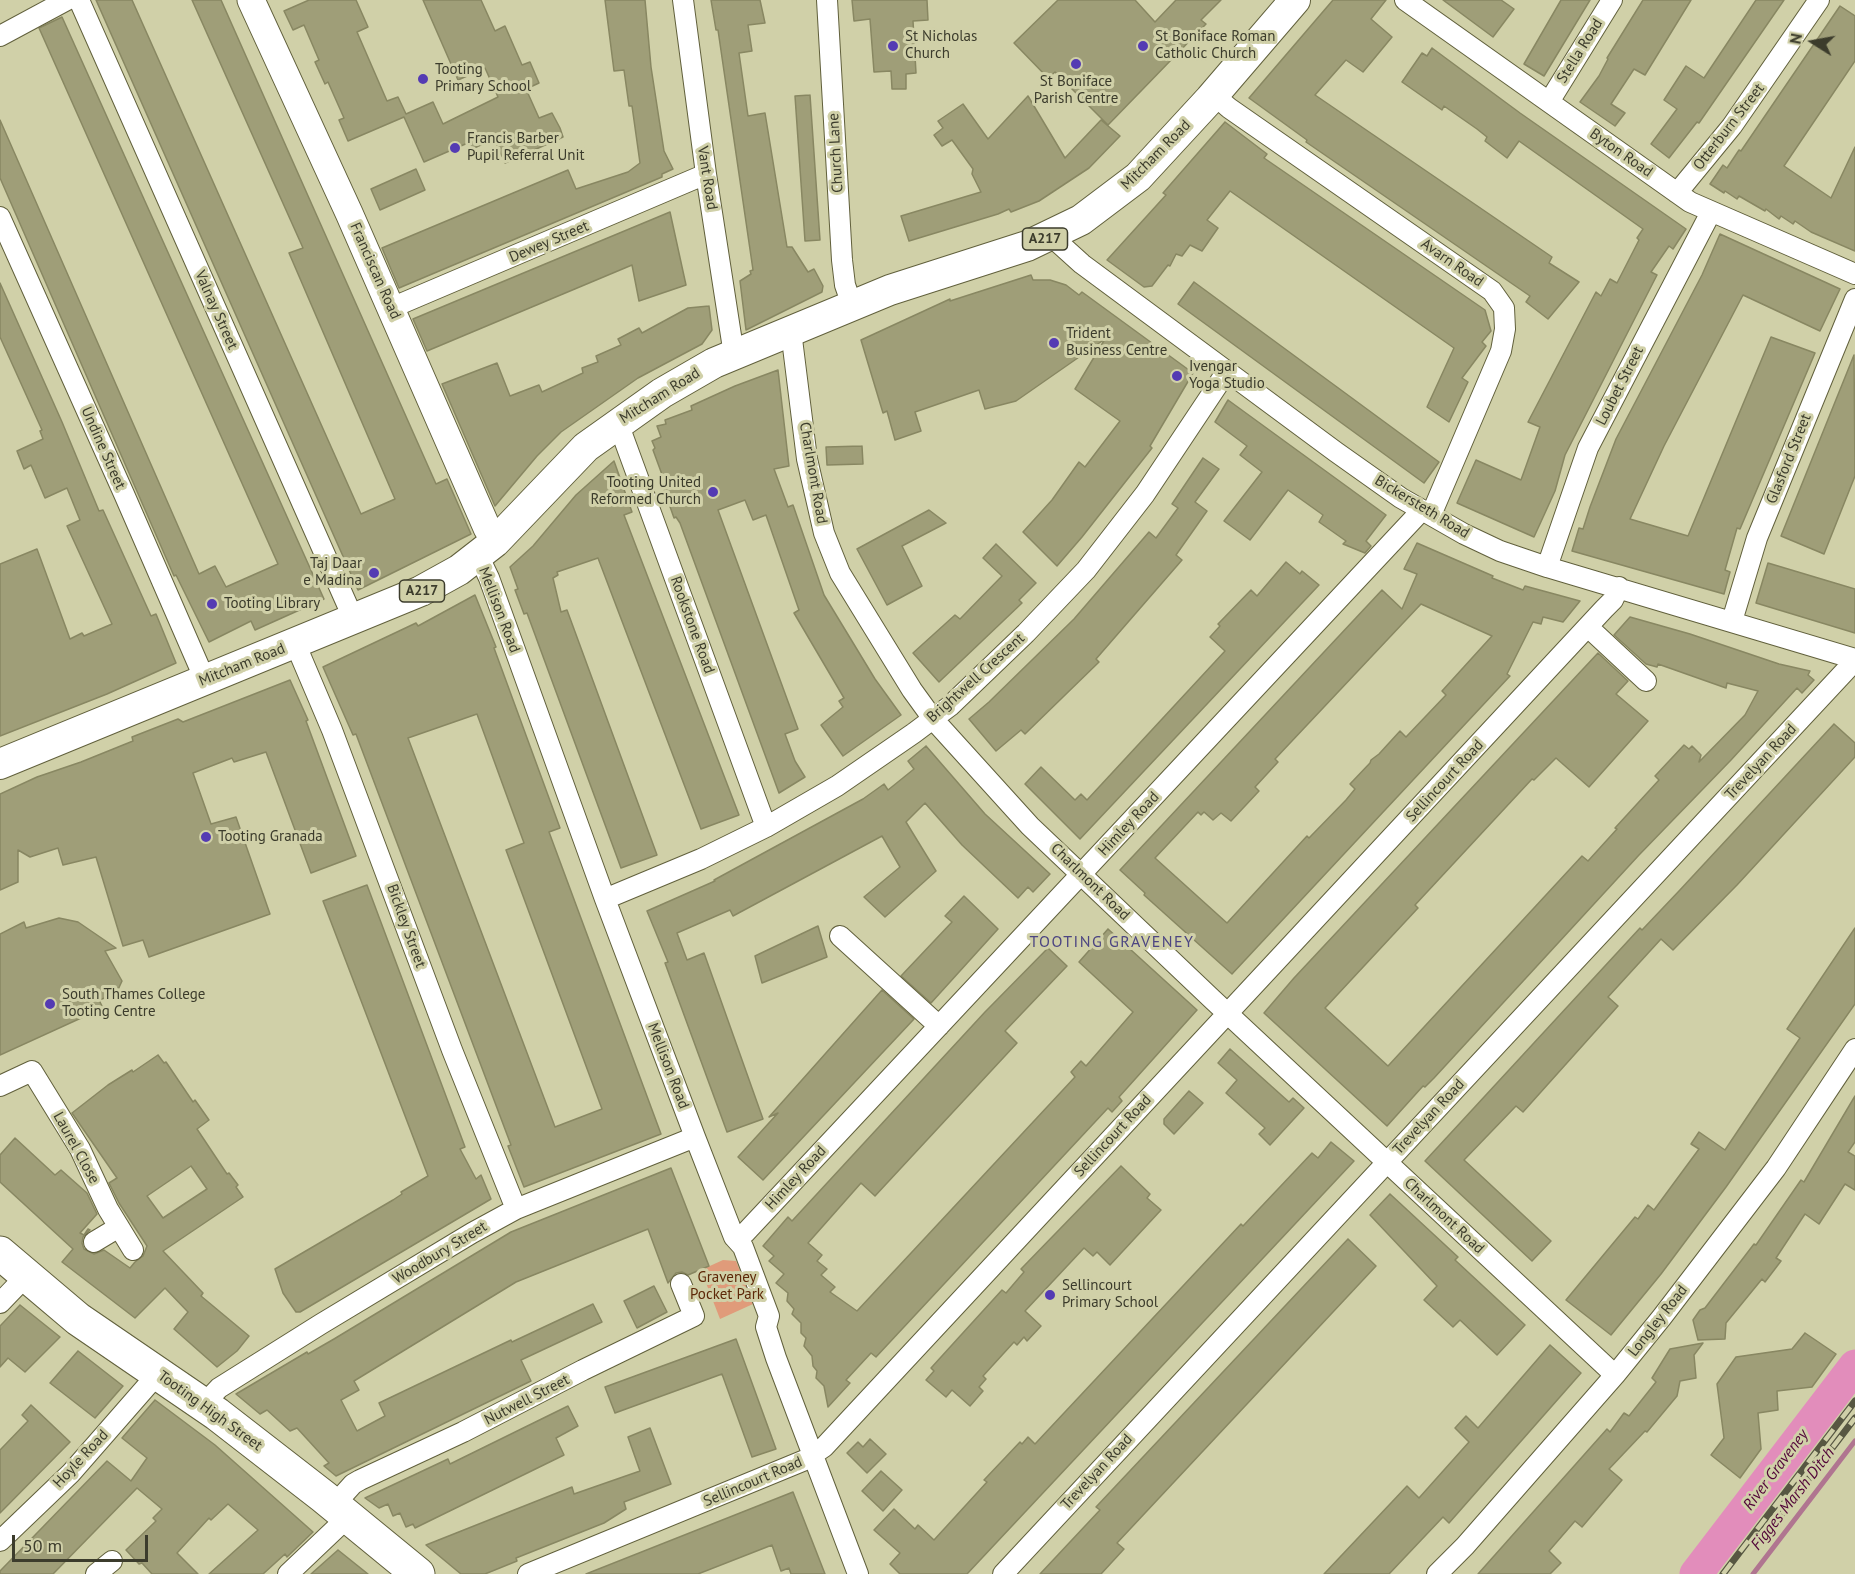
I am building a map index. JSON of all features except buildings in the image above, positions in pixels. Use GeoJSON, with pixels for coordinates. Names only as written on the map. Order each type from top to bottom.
{"type":"FeatureCollection","features":[{"type":"Feature","properties":{"kind":"highway","name":"Tooting High Street"},"geometry":{"type":"LineString","coordinates":[[0,1252],[78,1319],[204,1404],[418,1574]]}},
{"type":"Feature","properties":{"kind":"main road","name":"Mitcham Road"},"geometry":{"type":"LineString","coordinates":[[0,764],[354,620],[421,591],[459,570],[487,549],[586,447],[662,393],[714,363],[890,290],[1027,246],[1051,236],[1088,215],[1138,177],[1214,95],[1295,0]]}},
{"type":"Feature","properties":{"kind":"street"},"geometry":{"type":"LineString","coordinates":[[0,36],[67,0]]}},
{"type":"Feature","properties":{"kind":"street","name":"Valnay Street"},"geometry":{"type":"LineString","coordinates":[[79,0],[354,620]]}},
{"type":"Feature","properties":{"kind":"street","name":"Franciscan Road"},"geometry":{"type":"LineString","coordinates":[[251,0],[391,308],[487,528],[487,549]]}},
{"type":"Feature","properties":{"kind":"street","name":"Vant Road"},"geometry":{"type":"LineString","coordinates":[[683,0],[706,174],[734,355]]}},
{"type":"Feature","properties":{"kind":"street","name":"Church Lane"},"geometry":{"type":"LineString","coordinates":[[827,0],[842,260],[845,285],[852,305]]}},
{"type":"Feature","properties":{"kind":"street","name":"Byton Road"},"geometry":{"type":"LineString","coordinates":[[1405,0],[1677,193],[1712,212],[1855,274]]}},
{"type":"Feature","properties":{"kind":"street","name":"Stella Road"},"geometry":{"type":"LineString","coordinates":[[1549,102],[1612,0]]}},
{"type":"Feature","properties":{"kind":"street","name":"Otterburn Street"},"geometry":{"type":"LineString","coordinates":[[1677,193],[1732,126],[1819,0]]}},
{"type":"Feature","properties":{"kind":"street","name":"Avarn Road"},"geometry":{"type":"LineString","coordinates":[[1214,95],[1492,291],[1504,308],[1505,329],[1501,351],[1426,512]]}},
{"type":"Feature","properties":{"kind":"street","name":"Dewey Street"},"geometry":{"type":"LineString","coordinates":[[391,308],[706,174]]}},
{"type":"Feature","properties":{"kind":"street","name":"Loubet Street"},"geometry":{"type":"LineString","coordinates":[[1547,567],[1588,448],[1712,212]]}},
{"type":"Feature","properties":{"kind":"street","name":"Undine Street"},"geometry":{"type":"LineString","coordinates":[[0,217],[205,680]]}},
{"type":"Feature","properties":{"kind":"street","name":"Bickersteth Road"},"geometry":{"type":"LineString","coordinates":[[1051,236],[1082,264],[1382,484],[1426,512],[1500,551],[1853,658]]}},
{"type":"Feature","properties":{"kind":"street","name":"Glasford Street"},"geometry":{"type":"LineString","coordinates":[[1732,621],[1757,538],[1855,299]]}},
{"type":"Feature","properties":{"kind":"street","name":"Charlmont Road"},"geometry":{"type":"LineString","coordinates":[[791,331],[807,459],[824,533],[840,573],[912,690],[933,719],[1003,797],[1082,874],[1228,1014],[1615,1375]]}},
{"type":"Feature","properties":{"kind":"street","name":"Brightwell Crescent"},"geometry":{"type":"LineString","coordinates":[[605,898],[701,859],[766,827],[837,786],[950,706],[1026,633],[1086,570],[1124,524],[1227,371]]}},
{"type":"Feature","properties":{"kind":"street","name":"Rookstone Road"},"geometry":{"type":"LineString","coordinates":[[618,423],[766,827]]}},
{"type":"Feature","properties":{"kind":"street","name":"Himley Road"},"geometry":{"type":"LineString","coordinates":[[734,1237],[745,1233],[1426,512]]}},
{"type":"Feature","properties":{"kind":"street","name":"Mellison Road"},"geometry":{"type":"LineString","coordinates":[[487,549],[489,578],[605,898],[695,1137],[734,1237],[743,1247],[769,1316],[766,1327],[768,1334],[858,1574]]}},
{"type":"Feature","properties":{"kind":"street","name":"Sellincourt Road"},"geometry":{"type":"LineString","coordinates":[[528,1574],[744,1486],[813,1455],[824,1447],[1613,600],[1619,587]]}},
{"type":"Feature","properties":{"kind":"street"},"geometry":{"type":"LineString","coordinates":[[1588,627],[1646,681]]}},
{"type":"Feature","properties":{"kind":"street","name":"Bickley Street"},"geometry":{"type":"LineString","coordinates":[[295,643],[336,740],[452,1050],[516,1209]]}},
{"type":"Feature","properties":{"kind":"street","name":"Trevelyan Road"},"geometry":{"type":"LineString","coordinates":[[1003,1574],[1849,667],[1853,658]]}},
{"type":"Feature","properties":{"kind":"street"},"geometry":{"type":"LineString","coordinates":[[840,936],[939,1026]]}},
{"type":"Feature","properties":{"kind":"street","name":"Longley Road"},"geometry":{"type":"LineString","coordinates":[[1437,1574],[1465,1546],[1615,1375],[1662,1317],[1776,1168],[1855,1049]]}},
{"type":"Feature","properties":{"kind":"street","name":"Laurel Close"},"geometry":{"type":"LineString","coordinates":[[0,1086],[32,1071],[80,1149],[108,1209],[133,1250]]}},
{"type":"Feature","properties":{"kind":"street","name":"Woodbury Street"},"geometry":{"type":"LineString","coordinates":[[204,1404],[219,1388],[472,1233],[516,1209],[695,1137]]}},
{"type":"Feature","properties":{"kind":"street"},"geometry":{"type":"LineString","coordinates":[[94,1242],[119,1227]]}},
{"type":"Feature","properties":{"kind":"street"},"geometry":{"type":"LineString","coordinates":[[0,1303],[26,1276]]}},
{"type":"Feature","properties":{"kind":"street","name":"Nutwell Street"},"geometry":{"type":"LineString","coordinates":[[341,1511],[352,1484],[463,1432],[694,1316],[681,1284]]}},
{"type":"Feature","properties":{"kind":"street","name":"Hoyle Road"},"geometry":{"type":"LineString","coordinates":[[0,1541],[71,1473],[147,1386],[156,1372]]}},
{"type":"Feature","properties":{"kind":"street"},"geometry":{"type":"LineString","coordinates":[[288,1574],[341,1511]]}},
{"type":"Feature","properties":{"kind":"street"},"geometry":{"type":"LineString","coordinates":[[96,1574],[112,1561]]}},
{"type":"Feature","properties":{"kind":"green space","name":"Graveney Pocket Park"},"geometry":{"type":"Polygon","coordinates":[[[723,1260],[736,1261],[753,1304],[720,1319],[701,1270],[723,1260]]]}},
{"type":"Feature","properties":{"kind":"waterway","name":"River Graveney"},"geometry":{"type":"LineString","coordinates":[[1696,1574],[1855,1366]]}},
{"type":"Feature","properties":{"kind":"waterway","name":"Figges Marsh Ditch"},"geometry":{"type":"LineString","coordinates":[[1753,1574],[1855,1441]]}},
{"type":"Feature","properties":{"kind":"railway"},"geometry":{"type":"LineString","coordinates":[[1723,1574],[1855,1401]]}},
{"type":"Feature","properties":{"kind":"railway"},"geometry":{"type":"LineString","coordinates":[[1782,1514],[1855,1418]]}},
{"type":"Feature","properties":{"kind":"place","name":"St Nicholas Church"},"geometry":{"type":"Point","coordinates":[893,46]}},
{"type":"Feature","properties":{"kind":"place","name":"St Boniface Roman Catholic Church"},"geometry":{"type":"Point","coordinates":[1143,46]}},
{"type":"Feature","properties":{"kind":"place","name":"St Boniface Parish Centre"},"geometry":{"type":"Point","coordinates":[1076,64]}},
{"type":"Feature","properties":{"kind":"place","name":"Tooting Primary School"},"geometry":{"type":"Point","coordinates":[423,79]}},
{"type":"Feature","properties":{"kind":"place","name":"Francis Barber Pupil Referral Unit"},"geometry":{"type":"Point","coordinates":[455,148]}},
{"type":"Feature","properties":{"kind":"place","name":"Trident Business Centre"},"geometry":{"type":"Point","coordinates":[1054,343]}},
{"type":"Feature","properties":{"kind":"place","name":"Ivengar Yoga Studio"},"geometry":{"type":"Point","coordinates":[1177,376]}},
{"type":"Feature","properties":{"kind":"place","name":"Tooting United Reformed Church"},"geometry":{"type":"Point","coordinates":[713,492]}},
{"type":"Feature","properties":{"kind":"place","name":"Taj Daar e Madina"},"geometry":{"type":"Point","coordinates":[374,573]}},
{"type":"Feature","properties":{"kind":"place","name":"Tooting Library"},"geometry":{"type":"Point","coordinates":[212,604]}},
{"type":"Feature","properties":{"kind":"place","name":"Tooting Granada"},"geometry":{"type":"Point","coordinates":[206,837]}},
{"type":"Feature","properties":{"kind":"place","name":"South Thames College Tooting Centre"},"geometry":{"type":"Point","coordinates":[50,1004]}},
{"type":"Feature","properties":{"kind":"place","name":"Sellincourt Primary School"},"geometry":{"type":"Point","coordinates":[1050,1295]}},
{"type":"Feature","properties":{"kind":"district","name":"TOOTING GRAVENEY"},"geometry":{"type":"Point","coordinates":[1112,942]}}]}
